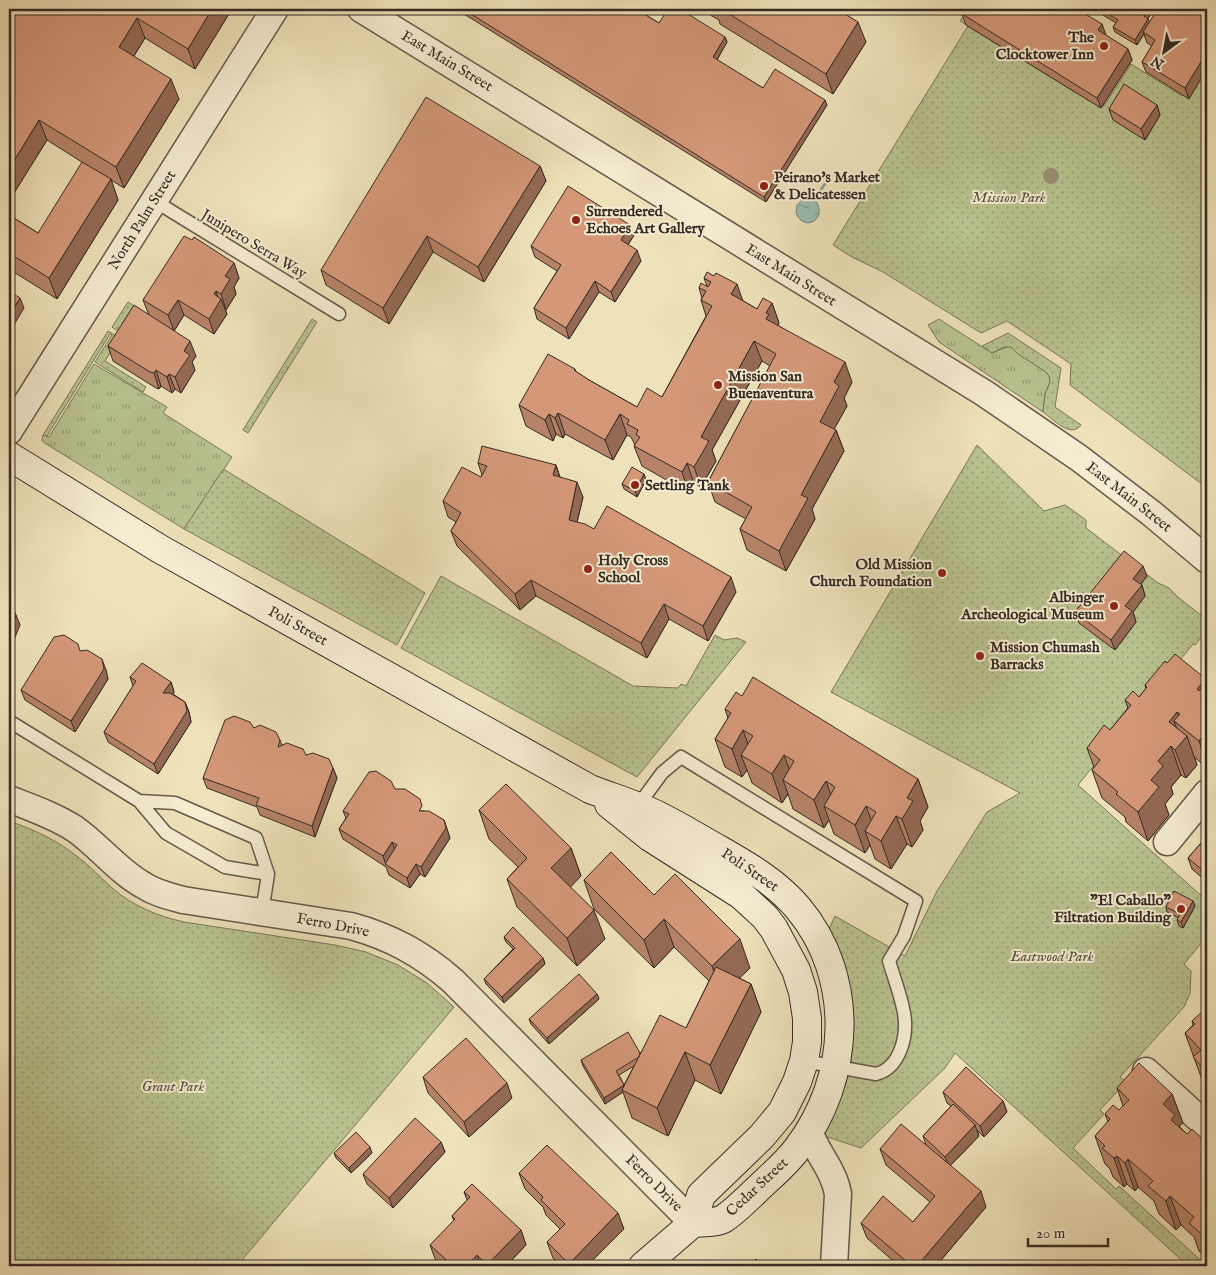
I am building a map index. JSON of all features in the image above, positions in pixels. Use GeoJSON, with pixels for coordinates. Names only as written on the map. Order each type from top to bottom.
{"type":"FeatureCollection","features":[{"type":"Feature","properties":{"kind":"main road","name":"Poli Street"},"geometry":{"type":"LineString","coordinates":[[9,456],[160,549],[590,789],[660,816],[743,863],[778,888],[798,908],[822,944],[835,979],[839,1000],[840,1023],[836,1067],[830,1087],[809,1131]]}},
{"type":"Feature","properties":{"kind":"main road","name":"Poli Street"},"geometry":{"type":"LineString","coordinates":[[590,789],[650,838],[741,895],[765,916],[796,970],[803,992],[807,1018],[807,1042],[804,1061],[797,1082],[782,1112],[762,1136],[701,1195],[694,1223]]}},
{"type":"Feature","properties":{"kind":"main road","name":"Cedar Street"},"geometry":{"type":"LineString","coordinates":[[694,1223],[722,1220],[777,1171],[797,1150],[809,1131]]}},
{"type":"Feature","properties":{"kind":"main road"},"geometry":{"type":"LineString","coordinates":[[643,1266],[694,1223]]}},
{"type":"Feature","properties":{"kind":"street","name":"North Palm Street"},"geometry":{"type":"LineString","coordinates":[[9,432],[153,200],[275,9]]}},
{"type":"Feature","properties":{"kind":"street","name":"East Main Street"},"geometry":{"type":"LineString","coordinates":[[362,9],[984,393],[1079,458],[1151,513],[1207,560]]}},
{"type":"Feature","properties":{"kind":"street"},"geometry":{"type":"LineString","coordinates":[[1167,842],[1207,793]]}},
{"type":"Feature","properties":{"kind":"street","name":"Ferro Drive"},"geometry":{"type":"LineString","coordinates":[[9,800],[50,815],[75,829],[130,877],[160,893],[182,900],[351,926],[401,944],[436,966],[453,981],[694,1223]]}},
{"type":"Feature","properties":{"kind":"street"},"geometry":{"type":"LineString","coordinates":[[1145,1070],[1207,1126]]}},
{"type":"Feature","properties":{"kind":"street"},"geometry":{"type":"LineString","coordinates":[[809,1131],[814,1145],[832,1171],[838,1194],[834,1266]]}},
{"type":"Feature","properties":{"kind":"lane","name":"Junipero Serra Way"},"geometry":{"type":"LineString","coordinates":[[153,200],[339,314]]}},
{"type":"Feature","properties":{"kind":"lane"},"geometry":{"type":"LineString","coordinates":[[9,721],[139,801],[166,833],[225,867],[268,874]]}},
{"type":"Feature","properties":{"kind":"lane"},"geometry":{"type":"LineString","coordinates":[[637,807],[662,773],[681,757],[916,901],[904,936],[889,961],[905,1015],[903,1045],[893,1066],[885,1072],[876,1074],[804,1061]]}},
{"type":"Feature","properties":{"kind":"lane"},"geometry":{"type":"LineString","coordinates":[[139,801],[175,803],[256,838],[268,874],[262,913]]}},
{"type":"Feature","properties":{"kind":"green space","name":"Mission Park"},"geometry":{"type":"Polygon","coordinates":[[[968,9],[972,29],[1093,103],[1095,101],[1104,106],[1131,64],[1182,96],[1207,69],[1207,80],[1204,85],[1207,87],[1201,100],[1207,104],[1207,488],[1070,385],[1071,364],[1007,321],[981,333],[883,272],[852,257],[833,245],[968,26],[960,21],[968,9]]]}},
{"type":"Feature","properties":{"kind":"green space"},"geometry":{"type":"Polygon","coordinates":[[[128,302],[174,331],[128,338],[112,327],[128,302]]]}},
{"type":"Feature","properties":{"kind":"green space"},"geometry":{"type":"Polygon","coordinates":[[[312,319],[317,322],[248,433],[243,430],[312,319]]]}},
{"type":"Feature","properties":{"kind":"green space"},"geometry":{"type":"Polygon","coordinates":[[[939,319],[992,353],[1009,346],[1046,372],[1050,382],[1045,394],[1043,412],[939,342],[928,325],[939,319]]]}},
{"type":"Feature","properties":{"kind":"green space"},"geometry":{"type":"Polygon","coordinates":[[[108,331],[118,337],[118,340],[105,361],[146,387],[143,392],[95,362],[112,335],[110,334],[47,436],[43,435],[108,331]]]}},
{"type":"Feature","properties":{"kind":"green space"},"geometry":{"type":"Polygon","coordinates":[[[1008,333],[1061,368],[1055,407],[1081,425],[1077,429],[1067,429],[1043,412],[1045,394],[1050,382],[1046,372],[1018,354],[1011,347],[1004,347],[992,353],[982,346],[1008,333]]]}},
{"type":"Feature","properties":{"kind":"green space"},"geometry":{"type":"Polygon","coordinates":[[[94,364],[167,407],[163,413],[232,457],[184,529],[43,442],[43,435],[49,437],[94,364]]]}},
{"type":"Feature","properties":{"kind":"green space","name":"Eastwood Park"},"geometry":{"type":"Polygon","coordinates":[[[977,445],[1044,511],[1065,505],[1086,520],[1086,528],[1158,583],[1169,588],[1207,620],[1207,630],[1195,645],[1193,644],[1078,785],[1207,901],[1207,936],[1184,964],[1191,971],[1190,993],[1184,1007],[1120,1077],[1126,1082],[1100,1110],[1104,1114],[1073,1148],[1116,1189],[1119,1186],[1207,1266],[1188,1266],[955,1053],[945,1068],[861,1148],[809,1131],[830,1087],[822,944],[835,916],[905,956],[937,891],[987,812],[1020,793],[831,692],[977,445]]]}},
{"type":"Feature","properties":{"kind":"green space"},"geometry":{"type":"Polygon","coordinates":[[[225,470],[425,593],[397,645],[184,529],[222,471],[225,470]]]}},
{"type":"Feature","properties":{"kind":"green space"},"geometry":{"type":"Polygon","coordinates":[[[441,576],[633,686],[678,688],[681,684],[686,686],[715,635],[724,640],[737,638],[746,642],[637,777],[401,648],[441,576]]]}},
{"type":"Feature","properties":{"kind":"green space","name":"Grant Park"},"geometry":{"type":"Polygon","coordinates":[[[9,821],[51,839],[84,862],[120,894],[137,905],[164,917],[184,922],[335,945],[366,952],[398,965],[427,983],[454,1007],[237,1266],[9,1266],[9,821]]]}},
{"type":"Feature","properties":{"kind":"water"},"geometry":{"type":"Polygon","coordinates":[[[826,181],[815,200],[819,207],[817,218],[809,223],[804,222],[796,213],[797,205],[803,199],[814,199],[826,181]]]}},
{"type":"Feature","properties":{"kind":"building"},"geometry":{"type":"Polygon","coordinates":[[[14,9],[212,9],[188,49],[137,18],[119,47],[171,79],[116,167],[39,120],[9,169],[9,16],[14,9]]]}},
{"type":"Feature","properties":{"kind":"building"},"geometry":{"type":"Polygon","coordinates":[[[463,9],[636,9],[659,23],[668,9],[680,9],[725,37],[713,57],[763,88],[775,69],[825,100],[764,197],[463,9]]]}},
{"type":"Feature","properties":{"kind":"building"},"geometry":{"type":"Polygon","coordinates":[[[721,9],[837,9],[858,22],[826,74],[721,9]]]}},
{"type":"Feature","properties":{"kind":"building"},"geometry":{"type":"Polygon","coordinates":[[[965,9],[1077,9],[1102,24],[1098,30],[1128,49],[1097,98],[962,14],[965,9]]]}},
{"type":"Feature","properties":{"kind":"building"},"geometry":{"type":"Polygon","coordinates":[[[1100,9],[1148,9],[1144,16],[1148,19],[1135,40],[1113,27],[1118,20],[1100,9]]]}},
{"type":"Feature","properties":{"kind":"building"},"geometry":{"type":"Polygon","coordinates":[[[1158,9],[1207,9],[1207,52],[1185,88],[1142,62],[1155,40],[1143,32],[1158,9]]]}},
{"type":"Feature","properties":{"kind":"building"},"geometry":{"type":"Polygon","coordinates":[[[1124,84],[1157,105],[1141,129],[1109,109],[1124,84]]]}},
{"type":"Feature","properties":{"kind":"building"},"geometry":{"type":"Polygon","coordinates":[[[426,97],[540,166],[478,267],[427,236],[383,308],[321,270],[426,97]]]}},
{"type":"Feature","properties":{"kind":"building"},"geometry":{"type":"Polygon","coordinates":[[[82,162],[111,179],[49,278],[9,253],[9,215],[38,233],[82,162]]]}},
{"type":"Feature","properties":{"kind":"building"},"geometry":{"type":"Polygon","coordinates":[[[568,186],[630,225],[621,240],[637,250],[611,292],[595,281],[566,328],[534,308],[561,265],[531,246],[568,186]]]}},
{"type":"Feature","properties":{"kind":"building"},"geometry":{"type":"Polygon","coordinates":[[[184,236],[192,240],[194,237],[234,263],[225,276],[230,279],[221,294],[216,291],[214,294],[221,299],[209,319],[178,300],[168,315],[143,300],[184,236]]]}},
{"type":"Feature","properties":{"kind":"building"},"geometry":{"type":"Polygon","coordinates":[[[707,272],[714,276],[716,273],[737,284],[731,294],[757,309],[763,298],[772,303],[766,313],[769,314],[766,319],[845,362],[834,382],[839,386],[820,422],[836,430],[801,495],[808,498],[779,551],[740,529],[752,507],[708,482],[776,354],[754,341],[701,437],[709,441],[694,467],[687,463],[682,472],[634,446],[640,437],[636,435],[638,430],[627,424],[629,420],[620,414],[605,440],[558,413],[555,418],[549,414],[545,420],[519,405],[548,354],[637,407],[647,388],[662,397],[712,306],[701,300],[706,291],[699,288],[701,283],[708,287],[711,282],[704,278],[707,272]]]}},
{"type":"Feature","properties":{"kind":"building"},"geometry":{"type":"Polygon","coordinates":[[[9,291],[20,298],[9,316],[9,291]]]}},
{"type":"Feature","properties":{"kind":"building"},"geometry":{"type":"Polygon","coordinates":[[[134,305],[190,341],[184,351],[190,355],[175,377],[169,374],[167,377],[156,370],[154,373],[150,372],[108,346],[134,305]]]}},
{"type":"Feature","properties":{"kind":"building","name":"Holy Cross School"},"geometry":{"type":"Polygon","coordinates":[[[482,446],[556,465],[553,475],[577,482],[569,520],[585,524],[594,529],[607,506],[731,577],[703,626],[664,604],[641,643],[531,580],[515,594],[451,531],[461,513],[443,501],[462,467],[481,477],[487,466],[478,463],[482,446]]]}},
{"type":"Feature","properties":{"kind":"building"},"geometry":{"type":"Polygon","coordinates":[[[632,467],[644,474],[635,491],[622,484],[632,467]]]}},
{"type":"Feature","properties":{"kind":"building","name":"Albinger Archeological Museum"},"geometry":{"type":"Polygon","coordinates":[[[1124,551],[1143,566],[1133,579],[1142,585],[1125,606],[1132,611],[1111,640],[1075,612],[1124,551]]]}},
{"type":"Feature","properties":{"kind":"building"},"geometry":{"type":"Polygon","coordinates":[[[9,604],[16,615],[9,632],[9,604]]]}},
{"type":"Feature","properties":{"kind":"building"},"geometry":{"type":"Polygon","coordinates":[[[64,635],[78,644],[80,651],[87,650],[102,659],[104,669],[71,721],[21,690],[54,637],[64,635]]]}},
{"type":"Feature","properties":{"kind":"building"},"geometry":{"type":"Polygon","coordinates":[[[1175,654],[1206,679],[1197,689],[1199,691],[1204,685],[1207,688],[1207,731],[1199,741],[1174,721],[1180,714],[1177,712],[1169,722],[1187,736],[1175,750],[1171,746],[1158,761],[1163,766],[1151,780],[1159,787],[1138,812],[1116,794],[1118,792],[1092,770],[1100,760],[1087,748],[1104,725],[1110,730],[1131,705],[1125,700],[1133,691],[1139,697],[1147,687],[1145,685],[1165,661],[1167,663],[1175,654]]]}},
{"type":"Feature","properties":{"kind":"building"},"geometry":{"type":"Polygon","coordinates":[[[142,663],[171,682],[163,693],[170,693],[185,702],[187,711],[154,764],[104,732],[136,681],[130,677],[142,663]]]}},
{"type":"Feature","properties":{"kind":"building"},"geometry":{"type":"Polygon","coordinates":[[[753,677],[918,779],[907,798],[913,801],[902,819],[896,816],[881,841],[865,831],[876,812],[866,806],[855,825],[824,806],[835,787],[826,781],[814,800],[783,780],[794,761],[784,755],[772,774],[741,755],[753,736],[743,730],[732,749],[715,739],[731,713],[725,709],[736,692],[742,696],[753,677]]]}},
{"type":"Feature","properties":{"kind":"building"},"geometry":{"type":"Polygon","coordinates":[[[234,716],[250,722],[254,728],[260,725],[276,732],[280,740],[278,747],[287,743],[303,749],[306,755],[313,753],[329,759],[333,768],[312,826],[256,805],[259,798],[203,778],[225,720],[234,716]]]}},
{"type":"Feature","properties":{"kind":"building"},"geometry":{"type":"Polygon","coordinates":[[[376,771],[391,781],[395,789],[405,789],[420,799],[422,806],[419,811],[429,811],[444,820],[446,828],[421,867],[416,864],[407,878],[385,864],[397,845],[392,842],[383,856],[339,829],[349,814],[343,811],[369,772],[376,771]]]}},
{"type":"Feature","properties":{"kind":"building"},"geometry":{"type":"Polygon","coordinates":[[[506,784],[571,848],[551,868],[594,910],[567,938],[507,879],[527,858],[479,810],[506,784]]]}},
{"type":"Feature","properties":{"kind":"building"},"geometry":{"type":"Polygon","coordinates":[[[1207,836],[1207,874],[1188,858],[1207,836]]]}},
{"type":"Feature","properties":{"kind":"building"},"geometry":{"type":"Polygon","coordinates":[[[611,852],[654,895],[675,874],[740,939],[712,966],[664,919],[644,940],[584,880],[611,852]]]}},
{"type":"Feature","properties":{"kind":"building","name":"\"El Caballo\" Filtration Building"},"geometry":{"type":"Polygon","coordinates":[[[1174,891],[1193,901],[1181,922],[1177,920],[1180,914],[1166,907],[1174,891]]]}},
{"type":"Feature","properties":{"kind":"building"},"geometry":{"type":"Polygon","coordinates":[[[513,927],[543,958],[502,997],[484,979],[515,948],[504,937],[513,927]]]}},
{"type":"Feature","properties":{"kind":"building"},"geometry":{"type":"Polygon","coordinates":[[[1207,930],[1207,947],[1203,943],[1204,933],[1207,930]]]}},
{"type":"Feature","properties":{"kind":"building"},"geometry":{"type":"Polygon","coordinates":[[[716,967],[751,984],[710,1065],[685,1052],[657,1108],[622,1090],[660,1015],[686,1028],[716,967]]]}},
{"type":"Feature","properties":{"kind":"building"},"geometry":{"type":"Polygon","coordinates":[[[579,974],[597,994],[547,1038],[529,1019],[579,974]]]}},
{"type":"Feature","properties":{"kind":"building"},"geometry":{"type":"Polygon","coordinates":[[[1205,1009],[1207,1011],[1207,1072],[1193,1057],[1201,1050],[1185,1033],[1195,1024],[1192,1021],[1205,1009]]]}},
{"type":"Feature","properties":{"kind":"building"},"geometry":{"type":"Polygon","coordinates":[[[628,1032],[640,1053],[639,1057],[616,1071],[624,1085],[604,1098],[581,1060],[628,1032]]]}},
{"type":"Feature","properties":{"kind":"building"},"geometry":{"type":"Polygon","coordinates":[[[466,1038],[507,1083],[464,1122],[423,1077],[466,1038]]]}},
{"type":"Feature","properties":{"kind":"building"},"geometry":{"type":"Polygon","coordinates":[[[1139,1063],[1172,1094],[1163,1104],[1175,1115],[1171,1120],[1187,1134],[1192,1129],[1207,1143],[1207,1239],[1189,1223],[1194,1217],[1170,1196],[1166,1201],[1148,1186],[1153,1181],[1128,1159],[1125,1163],[1117,1156],[1114,1158],[1102,1148],[1105,1146],[1095,1136],[1110,1119],[1105,1114],[1113,1105],[1119,1110],[1129,1100],[1117,1088],[1139,1063]]]}},
{"type":"Feature","properties":{"kind":"building"},"geometry":{"type":"Polygon","coordinates":[[[966,1067],[1003,1101],[980,1126],[943,1092],[966,1067]]]}},
{"type":"Feature","properties":{"kind":"building"},"geometry":{"type":"Polygon","coordinates":[[[953,1104],[975,1125],[945,1157],[923,1136],[953,1104]]]}},
{"type":"Feature","properties":{"kind":"building"},"geometry":{"type":"Polygon","coordinates":[[[415,1118],[441,1142],[389,1198],[363,1174],[415,1118]]]}},
{"type":"Feature","properties":{"kind":"building"},"geometry":{"type":"Polygon","coordinates":[[[901,1124],[981,1191],[917,1266],[912,1266],[861,1223],[883,1196],[913,1222],[935,1196],[880,1149],[901,1124]]]}},
{"type":"Feature","properties":{"kind":"building"},"geometry":{"type":"Polygon","coordinates":[[[356,1132],[370,1147],[349,1168],[334,1153],[356,1132]]]}},
{"type":"Feature","properties":{"kind":"building"},"geometry":{"type":"Polygon","coordinates":[[[547,1145],[618,1213],[569,1264],[547,1242],[565,1224],[541,1200],[543,1197],[519,1173],[547,1145]]]}},
{"type":"Feature","properties":{"kind":"building"},"geometry":{"type":"Polygon","coordinates":[[[472,1184],[521,1230],[487,1265],[477,1255],[466,1266],[453,1266],[430,1245],[455,1219],[452,1216],[470,1197],[464,1192],[472,1184]]]}},
{"type":"Feature","properties":{"kind":"building"},"geometry":{"type":"Polygon","coordinates":[[[756,1259],[764,1266],[749,1266],[756,1259]]]}},
{"type":"Feature","properties":{"kind":"building"},"geometry":{"type":"Polygon","coordinates":[[[1079,1260],[1085,1266],[1072,1266],[1079,1260]]]}},
{"type":"Feature","properties":{"kind":"building"},"geometry":{"type":"Polygon","coordinates":[[[1166,1261],[1172,1266],[1161,1266],[1166,1261]]]}},
{"type":"Feature","properties":{"kind":"place","name":"The Clocktower Inn"},"geometry":{"type":"Point","coordinates":[1104,46]}},
{"type":"Feature","properties":{"kind":"place","name":"Peirano's Market & Delicatessen"},"geometry":{"type":"Point","coordinates":[764,186]}},
{"type":"Feature","properties":{"kind":"place","name":"Surrendered Echoes Art Gallery"},"geometry":{"type":"Point","coordinates":[576,220]}},
{"type":"Feature","properties":{"kind":"place","name":"Mission San Buenaventura"},"geometry":{"type":"Point","coordinates":[718,385]}},
{"type":"Feature","properties":{"kind":"place","name":"Settling Tank"},"geometry":{"type":"Point","coordinates":[635,485]}},
{"type":"Feature","properties":{"kind":"place","name":"Holy Cross School"},"geometry":{"type":"Point","coordinates":[588,569]}},
{"type":"Feature","properties":{"kind":"place","name":"Old Mission Church Foundation"},"geometry":{"type":"Point","coordinates":[942,573]}},
{"type":"Feature","properties":{"kind":"place","name":"Albinger Archeological Museum"},"geometry":{"type":"Point","coordinates":[1114,606]}},
{"type":"Feature","properties":{"kind":"place","name":"Mission Chumash Barracks"},"geometry":{"type":"Point","coordinates":[980,656]}},
{"type":"Feature","properties":{"kind":"place","name":"\"El Caballo\" Filtration Building"},"geometry":{"type":"Point","coordinates":[1181,909]}}]}
